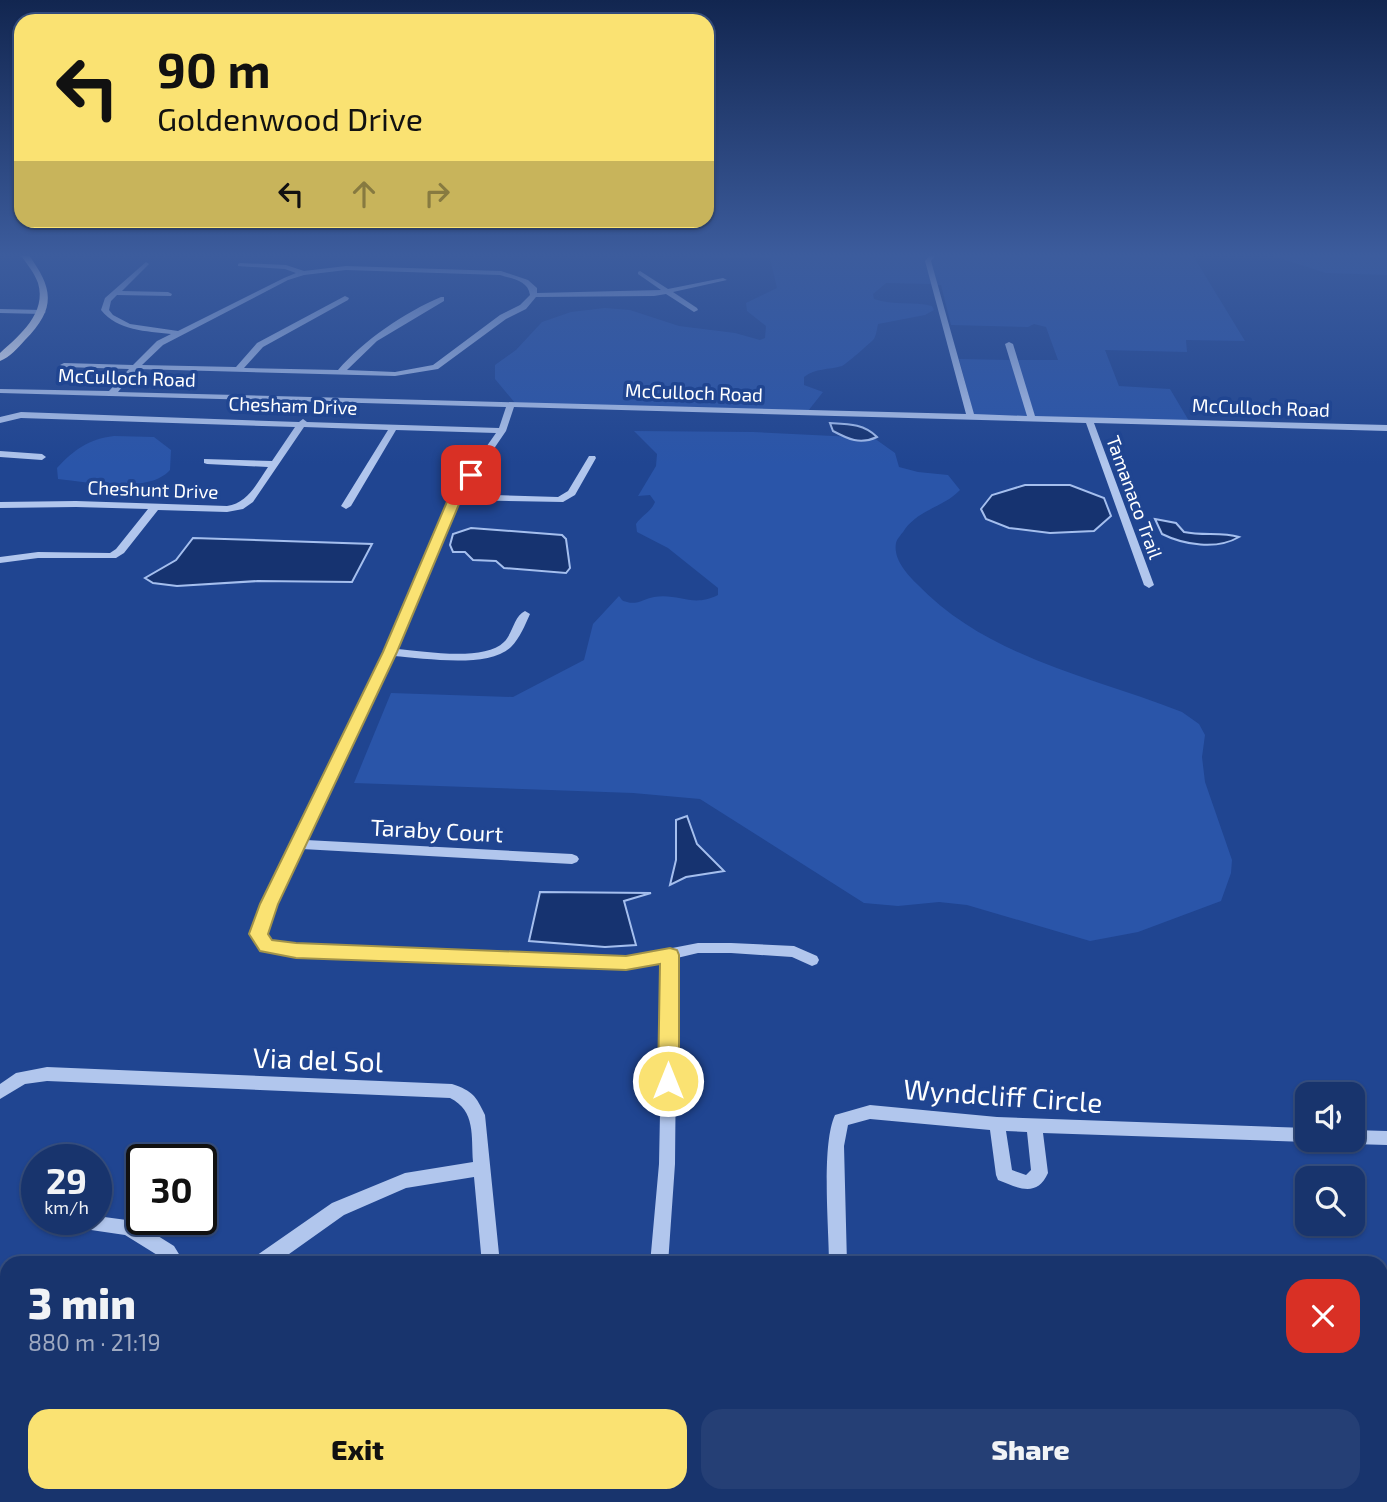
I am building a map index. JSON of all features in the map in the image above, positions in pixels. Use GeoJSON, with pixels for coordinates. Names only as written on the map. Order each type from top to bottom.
{"type":"FeatureCollection","features":[{"type":"Feature","properties":{"kind":"main road"},"geometry":{"type":"LineString","coordinates":[[0,358],[33,324]]}},
{"type":"Feature","properties":{"kind":"street"},"geometry":{"type":"LineString","coordinates":[[136,324],[179,333]]}},
{"type":"Feature","properties":{"kind":"street"},"geometry":{"type":"LineString","coordinates":[[111,394],[150,351],[197,324]]}},
{"type":"Feature","properties":{"kind":"street"},"geometry":{"type":"LineString","coordinates":[[238,370],[260,345],[298,324]]}},
{"type":"Feature","properties":{"kind":"street"},"geometry":{"type":"LineString","coordinates":[[341,372],[353,355],[368,342],[398,324]]}},
{"type":"Feature","properties":{"kind":"street"},"geometry":{"type":"LineString","coordinates":[[64,365],[408,373],[435,367],[493,324]]}},
{"type":"Feature","properties":{"kind":"street"},"geometry":{"type":"LineString","coordinates":[[945,324],[971,418]]}},
{"type":"Feature","properties":{"kind":"street"},"geometry":{"type":"LineString","coordinates":[[1009,344],[1032,419]]}},
{"type":"Feature","properties":{"kind":"street","name":"McCulloch Road"},"geometry":{"type":"LineString","coordinates":[[0,391],[111,394],[190,407],[511,404],[1387,428]]}},
{"type":"Feature","properties":{"kind":"street"},"geometry":{"type":"LineString","coordinates":[[511,404],[502,430],[456,497],[390,652],[269,904],[258,934],[266,946],[296,951],[626,963],[698,948],[742,948],[794,953],[811,960]]}},
{"type":"Feature","properties":{"kind":"street","name":"Chesham Drive"},"geometry":{"type":"LineString","coordinates":[[0,420],[22,415],[190,407],[303,422],[502,430]]}},
{"type":"Feature","properties":{"kind":"street","name":"Tamanaco Trail"},"geometry":{"type":"LineString","coordinates":[[1089,420],[1149,586]]}},
{"type":"Feature","properties":{"kind":"street","name":"Cheshunt Drive"},"geometry":{"type":"LineString","coordinates":[[0,505],[240,507],[250,500],[303,422]]}},
{"type":"Feature","properties":{"kind":"street"},"geometry":{"type":"LineString","coordinates":[[346,506],[394,427]]}},
{"type":"Feature","properties":{"kind":"street"},"geometry":{"type":"LineString","coordinates":[[0,454],[42,457]]}},
{"type":"Feature","properties":{"kind":"street"},"geometry":{"type":"LineString","coordinates":[[456,497],[560,500],[572,493],[592,458]]}},
{"type":"Feature","properties":{"kind":"street"},"geometry":{"type":"LineString","coordinates":[[208,461],[273,464]]}},
{"type":"Feature","properties":{"kind":"street"},"geometry":{"type":"LineString","coordinates":[[0,560],[38,555],[111,556],[120,551],[154,508]]}},
{"type":"Feature","properties":{"kind":"street"},"geometry":{"type":"LineString","coordinates":[[390,652],[480,656],[498,652],[507,646],[525,614]]}},
{"type":"Feature","properties":{"kind":"street","name":"Taraby Court"},"geometry":{"type":"LineString","coordinates":[[300,844],[572,859]]}},
{"type":"Feature","properties":{"kind":"street"},"geometry":{"type":"LineString","coordinates":[[660,1256],[667,1164],[670,955]]}},
{"type":"Feature","properties":{"kind":"street","name":"Via del Sol"},"geometry":{"type":"LineString","coordinates":[[0,1092],[22,1078],[47,1074],[452,1091],[468,1099],[477,1115],[490,1256]]}},
{"type":"Feature","properties":{"kind":"street","name":"Wyndcliff Circle"},"geometry":{"type":"LineString","coordinates":[[838,1256],[835,1146],[841,1120],[870,1112],[997,1124],[1295,1135]]}},
{"type":"Feature","properties":{"kind":"street"},"geometry":{"type":"LineString","coordinates":[[997,1124],[1004,1175],[1028,1182],[1040,1173],[1034,1125]]}},
{"type":"Feature","properties":{"kind":"street"},"geometry":{"type":"LineString","coordinates":[[1365,1137],[1387,1138]]}},
{"type":"Feature","properties":{"kind":"street"},"geometry":{"type":"LineString","coordinates":[[270,1256],[338,1209],[405,1181],[482,1168]]}},
{"type":"Feature","properties":{"kind":"street"},"geometry":{"type":"LineString","coordinates":[[112,1225],[128,1227],[171,1256]]}},
{"type":"Feature","properties":{"kind":"shaded area"},"geometry":{"type":"Polygon","coordinates":[[[540,324],[673,324],[735,333],[760,340],[765,338],[766,326],[764,324],[878,324],[873,340],[844,365],[804,377],[804,385],[823,392],[808,411],[515,403],[495,379],[495,365],[516,350],[540,324]]]}},
{"type":"Feature","properties":{"kind":"shaded area"},"geometry":{"type":"Polygon","coordinates":[[[951,324],[1034,324],[1028,327],[951,324]]]}},
{"type":"Feature","properties":{"kind":"shaded area"},"geometry":{"type":"Polygon","coordinates":[[[1034,324],[1235,324],[1245,341],[1186,340],[1187,352],[1105,350],[1119,386],[1170,389],[1189,421],[1035,417],[1017,360],[1058,360],[1046,327],[1034,324]]]}},
{"type":"Feature","properties":{"kind":"shaded area"},"geometry":{"type":"Polygon","coordinates":[[[959,359],[1010,360],[1028,417],[974,416],[959,359]]]}},
{"type":"Feature","properties":{"kind":"shaded area"},"geometry":{"type":"Polygon","coordinates":[[[830,423],[861,427],[877,437],[865,441],[849,439],[833,431],[830,423]]]}},
{"type":"Feature","properties":{"kind":"shaded area"},"geometry":{"type":"Polygon","coordinates":[[[634,431],[753,432],[874,438],[895,453],[899,467],[948,475],[960,490],[918,517],[905,529],[896,543],[902,566],[917,584],[945,609],[1008,648],[1182,712],[1199,724],[1205,735],[1202,757],[1205,782],[1232,860],[1231,873],[1221,901],[1138,932],[1090,941],[967,905],[939,902],[898,906],[864,903],[700,799],[633,793],[354,783],[391,693],[513,697],[584,660],[593,624],[619,596],[624,601],[634,603],[663,596],[701,600],[718,595],[718,588],[668,548],[637,532],[636,524],[655,502],[650,495],[638,496],[656,466],[657,454],[634,431]]]}},
{"type":"Feature","properties":{"kind":"shaded area"},"geometry":{"type":"Polygon","coordinates":[[[114,436],[154,437],[171,450],[170,470],[148,482],[133,484],[101,484],[58,479],[57,468],[76,451],[89,443],[114,436]]]}},
{"type":"Feature","properties":{"kind":"shaded area"},"geometry":{"type":"Polygon","coordinates":[[[1025,485],[1070,485],[1104,498],[1111,516],[1094,531],[1050,533],[1009,528],[986,519],[981,509],[992,495],[1025,485]]]}},
{"type":"Feature","properties":{"kind":"shaded area"},"geometry":{"type":"Polygon","coordinates":[[[1155,519],[1176,523],[1184,532],[1239,537],[1211,545],[1180,541],[1162,534],[1155,519]]]}},
{"type":"Feature","properties":{"kind":"shaded area"},"geometry":{"type":"Polygon","coordinates":[[[471,528],[562,535],[566,539],[570,568],[566,573],[504,568],[496,561],[473,560],[465,552],[453,552],[450,545],[453,534],[471,528]]]}},
{"type":"Feature","properties":{"kind":"shaded area"},"geometry":{"type":"Polygon","coordinates":[[[193,538],[372,544],[352,582],[258,581],[177,586],[153,583],[145,578],[176,560],[193,538]]]}},
{"type":"Feature","properties":{"kind":"shaded area"},"geometry":{"type":"Polygon","coordinates":[[[687,816],[697,844],[724,871],[686,877],[670,885],[676,860],[676,820],[687,816]]]}},
{"type":"Feature","properties":{"kind":"shaded area"},"geometry":{"type":"Polygon","coordinates":[[[540,892],[651,893],[624,901],[636,945],[605,947],[529,941],[540,892]]]}},
{"type":"Feature","properties":{"kind":"route"},"geometry":{"type":"LineString","coordinates":[[471,475],[456,497],[390,652],[269,904],[258,934],[266,946],[296,951],[626,963],[670,955],[668,1081]]}}]}
